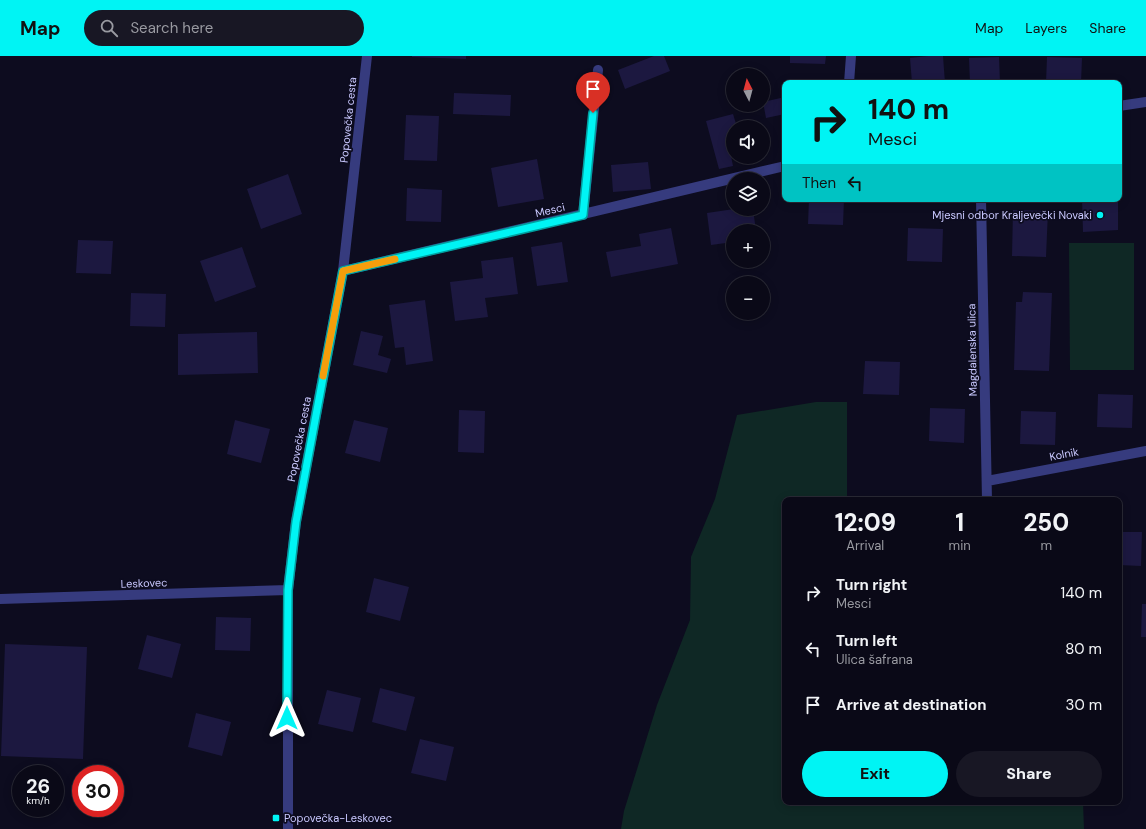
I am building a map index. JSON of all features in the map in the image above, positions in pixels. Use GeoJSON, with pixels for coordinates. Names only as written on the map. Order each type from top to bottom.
{"type":"FeatureCollection","features":[{"type":"Feature","properties":{"kind":"street","name":"Popovečka cesta"},"geometry":{"type":"LineString","coordinates":[[288,829],[288,590],[296,522],[343,271],[367,56]]}},
{"type":"Feature","properties":{"kind":"street"},"geometry":{"type":"LineString","coordinates":[[848,80],[851,56]]}},
{"type":"Feature","properties":{"kind":"street"},"geometry":{"type":"LineString","coordinates":[[583,215],[598,70]]}},
{"type":"Feature","properties":{"kind":"street"},"geometry":{"type":"LineString","coordinates":[[1122,106],[1146,102]]}},
{"type":"Feature","properties":{"kind":"street","name":"Mesci"},"geometry":{"type":"LineString","coordinates":[[343,271],[782,167]]}},
{"type":"Feature","properties":{"kind":"street","name":"Magdalenska ulica"},"geometry":{"type":"LineString","coordinates":[[981,202],[987,497]]}},
{"type":"Feature","properties":{"kind":"street","name":"Kolnik"},"geometry":{"type":"LineString","coordinates":[[987,481],[1146,451]]}},
{"type":"Feature","properties":{"kind":"street","name":"Leskovec"},"geometry":{"type":"LineString","coordinates":[[0,599],[288,590]]}},
{"type":"Feature","properties":{"kind":"green space"},"geometry":{"type":"Polygon","coordinates":[[[1069,243],[1134,243],[1134,370],[1070,370],[1069,243]]]}},
{"type":"Feature","properties":{"kind":"green space"},"geometry":{"type":"Polygon","coordinates":[[[816,402],[847,402],[847,497],[782,497],[782,805],[1083,805],[1084,829],[621,829],[624,811],[657,705],[690,620],[691,557],[715,499],[737,415],[816,402]]]}},
{"type":"Feature","properties":{"kind":"building"},"geometry":{"type":"Polygon","coordinates":[[[466,56],[466,59],[412,57],[466,56]]]}},
{"type":"Feature","properties":{"kind":"building"},"geometry":{"type":"Polygon","coordinates":[[[654,56],[664,56],[670,71],[625,89],[618,70],[654,56]]]}},
{"type":"Feature","properties":{"kind":"building"},"geometry":{"type":"Polygon","coordinates":[[[790,56],[826,56],[825,64],[790,63],[790,56]]]}},
{"type":"Feature","properties":{"kind":"building"},"geometry":{"type":"Polygon","coordinates":[[[943,56],[945,80],[912,80],[910,58],[943,56]]]}},
{"type":"Feature","properties":{"kind":"building"},"geometry":{"type":"Polygon","coordinates":[[[999,57],[1000,80],[970,80],[969,58],[999,57]]]}},
{"type":"Feature","properties":{"kind":"building"},"geometry":{"type":"Polygon","coordinates":[[[1047,57],[1082,58],[1081,80],[1046,80],[1047,57]]]}},
{"type":"Feature","properties":{"kind":"building"},"geometry":{"type":"Polygon","coordinates":[[[454,93],[511,95],[510,116],[453,114],[454,93]]]}},
{"type":"Feature","properties":{"kind":"building"},"geometry":{"type":"Polygon","coordinates":[[[782,98],[782,115],[766,118],[765,112],[770,112],[770,100],[782,98]]]}},
{"type":"Feature","properties":{"kind":"building"},"geometry":{"type":"Polygon","coordinates":[[[733,114],[735,120],[726,120],[726,164],[733,164],[733,166],[719,169],[706,121],[733,114]]]}},
{"type":"Feature","properties":{"kind":"building"},"geometry":{"type":"Polygon","coordinates":[[[406,115],[439,116],[437,161],[404,160],[406,115]]]}},
{"type":"Feature","properties":{"kind":"building"},"geometry":{"type":"Polygon","coordinates":[[[537,159],[544,199],[498,207],[491,168],[537,159]]]}},
{"type":"Feature","properties":{"kind":"building"},"geometry":{"type":"Polygon","coordinates":[[[648,162],[651,189],[613,192],[611,165],[648,162]]]}},
{"type":"Feature","properties":{"kind":"building"},"geometry":{"type":"Polygon","coordinates":[[[288,174],[302,214],[261,229],[247,189],[288,174]]]}},
{"type":"Feature","properties":{"kind":"building"},"geometry":{"type":"Polygon","coordinates":[[[407,188],[442,190],[441,222],[406,221],[407,188]]]}},
{"type":"Feature","properties":{"kind":"building"},"geometry":{"type":"Polygon","coordinates":[[[809,202],[844,202],[843,225],[808,224],[809,202]]]}},
{"type":"Feature","properties":{"kind":"building","name":"Mjesni odbor Kraljevečki Novaki"},"geometry":{"type":"Polygon","coordinates":[[[1082,202],[1118,202],[1118,230],[1083,232],[1082,202]]]}},
{"type":"Feature","properties":{"kind":"building"},"geometry":{"type":"Polygon","coordinates":[[[726,210],[726,216],[754,216],[755,224],[726,224],[726,243],[711,245],[707,213],[726,210]]]}},
{"type":"Feature","properties":{"kind":"building"},"geometry":{"type":"Polygon","coordinates":[[[1013,210],[1048,211],[1046,257],[1012,256],[1013,210]]]}},
{"type":"Feature","properties":{"kind":"building"},"geometry":{"type":"Polygon","coordinates":[[[671,228],[678,264],[611,277],[606,252],[641,246],[639,234],[671,228]]]}},
{"type":"Feature","properties":{"kind":"building"},"geometry":{"type":"Polygon","coordinates":[[[908,228],[943,229],[942,262],[907,261],[908,228]]]}},
{"type":"Feature","properties":{"kind":"building"},"geometry":{"type":"Polygon","coordinates":[[[78,240],[113,241],[111,274],[76,273],[78,240]]]}},
{"type":"Feature","properties":{"kind":"building"},"geometry":{"type":"Polygon","coordinates":[[[562,242],[568,282],[537,286],[531,247],[562,242]]]}},
{"type":"Feature","properties":{"kind":"building"},"geometry":{"type":"Polygon","coordinates":[[[242,247],[256,287],[215,302],[200,261],[242,247]]]}},
{"type":"Feature","properties":{"kind":"building"},"geometry":{"type":"Polygon","coordinates":[[[513,257],[518,294],[485,298],[488,317],[455,321],[450,282],[483,278],[481,261],[513,257]]]}},
{"type":"Feature","properties":{"kind":"building"},"geometry":{"type":"Polygon","coordinates":[[[1023,292],[1052,293],[1049,371],[1014,370],[1016,302],[1022,302],[1023,292]]]}},
{"type":"Feature","properties":{"kind":"building"},"geometry":{"type":"Polygon","coordinates":[[[131,293],[166,294],[165,327],[130,326],[131,293]]]}},
{"type":"Feature","properties":{"kind":"building"},"geometry":{"type":"Polygon","coordinates":[[[425,300],[433,361],[406,365],[404,347],[395,348],[389,305],[425,300]]]}},
{"type":"Feature","properties":{"kind":"building"},"geometry":{"type":"Polygon","coordinates":[[[361,331],[383,336],[378,355],[391,359],[387,373],[353,365],[361,331]]]}},
{"type":"Feature","properties":{"kind":"building"},"geometry":{"type":"Polygon","coordinates":[[[257,332],[258,373],[178,375],[178,334],[257,332]]]}},
{"type":"Feature","properties":{"kind":"building"},"geometry":{"type":"Polygon","coordinates":[[[865,361],[900,362],[899,395],[863,394],[865,361]]]}},
{"type":"Feature","properties":{"kind":"building"},"geometry":{"type":"Polygon","coordinates":[[[1098,394],[1133,395],[1132,428],[1097,427],[1098,394]]]}},
{"type":"Feature","properties":{"kind":"building"},"geometry":{"type":"Polygon","coordinates":[[[930,408],[965,409],[964,443],[929,441],[930,408]]]}},
{"type":"Feature","properties":{"kind":"building"},"geometry":{"type":"Polygon","coordinates":[[[459,410],[485,411],[484,453],[458,452],[459,410]]]}},
{"type":"Feature","properties":{"kind":"building"},"geometry":{"type":"Polygon","coordinates":[[[1021,411],[1056,412],[1055,445],[1020,444],[1021,411]]]}},
{"type":"Feature","properties":{"kind":"building"},"geometry":{"type":"Polygon","coordinates":[[[235,420],[270,429],[261,463],[227,454],[235,420]]]}},
{"type":"Feature","properties":{"kind":"building"},"geometry":{"type":"Polygon","coordinates":[[[354,420],[388,428],[380,462],[345,453],[354,420]]]}},
{"type":"Feature","properties":{"kind":"building"},"geometry":{"type":"Polygon","coordinates":[[[1122,532],[1142,532],[1141,566],[1122,565],[1122,532]]]}},
{"type":"Feature","properties":{"kind":"building"},"geometry":{"type":"Polygon","coordinates":[[[374,578],[409,587],[400,621],[366,612],[374,578]]]}},
{"type":"Feature","properties":{"kind":"building"},"geometry":{"type":"Polygon","coordinates":[[[1142,604],[1146,604],[1146,637],[1141,637],[1142,604]]]}},
{"type":"Feature","properties":{"kind":"building"},"geometry":{"type":"Polygon","coordinates":[[[216,617],[251,618],[250,651],[215,650],[216,617]]]}},
{"type":"Feature","properties":{"kind":"building"},"geometry":{"type":"Polygon","coordinates":[[[147,635],[181,644],[172,678],[138,669],[147,635]]]}},
{"type":"Feature","properties":{"kind":"building"},"geometry":{"type":"Polygon","coordinates":[[[5,644],[87,647],[83,759],[1,756],[5,644]]]}},
{"type":"Feature","properties":{"kind":"building"},"geometry":{"type":"Polygon","coordinates":[[[380,688],[415,697],[406,731],[372,722],[380,688]]]}},
{"type":"Feature","properties":{"kind":"building"},"geometry":{"type":"Polygon","coordinates":[[[327,690],[361,698],[353,732],[318,724],[327,690]]]}},
{"type":"Feature","properties":{"kind":"building"},"geometry":{"type":"Polygon","coordinates":[[[196,713],[231,722],[222,756],[188,747],[196,713]]]}},
{"type":"Feature","properties":{"kind":"building"},"geometry":{"type":"Polygon","coordinates":[[[420,739],[454,747],[446,781],[411,773],[420,739]]]}},
{"type":"Feature","properties":{"kind":"slow traffic"},"geometry":{"type":"LineString","coordinates":[[323,376],[343,271],[395,259]]}},
{"type":"Feature","properties":{"kind":"place","name":"Mjesni odbor Kraljevečki Novaki"},"geometry":{"type":"Point","coordinates":[1100,215]}},
{"type":"Feature","properties":{"kind":"place","name":"Popovečka-Leskovec"},"geometry":{"type":"Point","coordinates":[276,818]}},
{"type":"Feature","properties":{"kind":"route"},"geometry":{"type":"LineString","coordinates":[[287,718],[288,590],[296,522],[343,271],[583,215],[593,113]]}}]}
